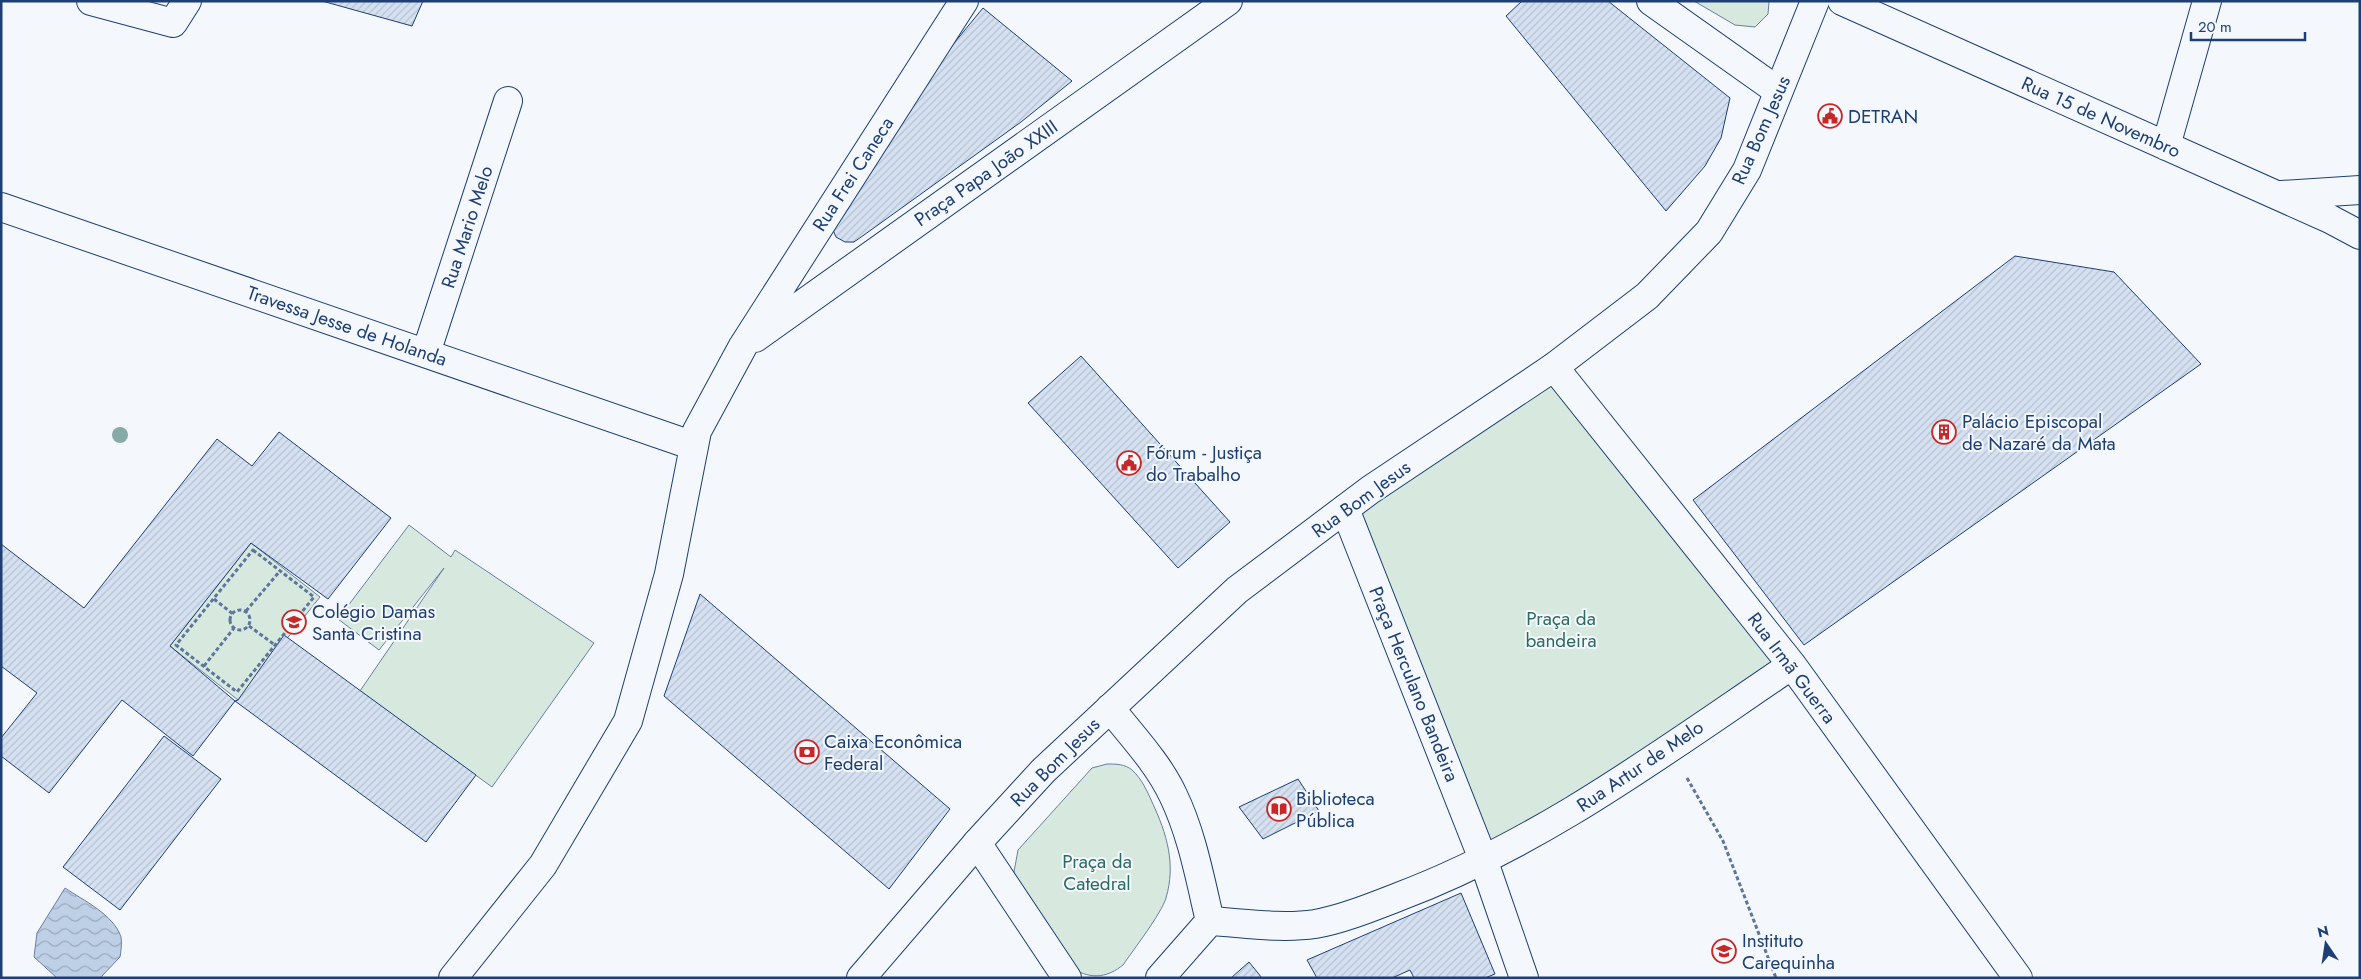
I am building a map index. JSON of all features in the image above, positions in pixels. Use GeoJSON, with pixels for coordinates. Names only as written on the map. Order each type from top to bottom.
{"type":"FeatureCollection","features":[{"type":"Feature","properties":{"kind":"street"},"geometry":{"type":"LineString","coordinates":[[91,1],[180,12]]}},
{"type":"Feature","properties":{"kind":"street","name":"Rua Frei Caneca"},"geometry":{"type":"LineString","coordinates":[[453,978],[543,865],[628,721],[669,574],[697,431],[743,346],[964,1]]}},
{"type":"Feature","properties":{"kind":"street","name":"Praça Papa João XXIII"},"geometry":{"type":"LineString","coordinates":[[743,346],[1228,1]]}},
{"type":"Feature","properties":{"kind":"street"},"geometry":{"type":"LineString","coordinates":[[1651,1],[1778,92]]}},
{"type":"Feature","properties":{"kind":"street","name":"Rua Bom Jesus"},"geometry":{"type":"LineString","coordinates":[[861,978],[977,843],[1042,771],[1237,590],[1344,509],[1554,367],[1647,296],[1709,232],[1747,170],[1815,1]]}},
{"type":"Feature","properties":{"kind":"street","name":"Rua 15 de Novembro"},"geometry":{"type":"LineString","coordinates":[[1842,1],[2276,195],[2360,235]]}},
{"type":"Feature","properties":{"kind":"street"},"geometry":{"type":"LineString","coordinates":[[2166,146],[2207,1]]}},
{"type":"Feature","properties":{"kind":"street","name":"Rua Mario Melo"},"geometry":{"type":"LineString","coordinates":[[426,353],[508,101]]}},
{"type":"Feature","properties":{"kind":"street"},"geometry":{"type":"LineString","coordinates":[[2276,195],[2360,190]]}},
{"type":"Feature","properties":{"kind":"street","name":"Travessa Jesse de Holanda"},"geometry":{"type":"LineString","coordinates":[[1,207],[694,446]]}},
{"type":"Feature","properties":{"kind":"street","name":"Rua Irmã Guerra"},"geometry":{"type":"LineString","coordinates":[[1554,367],[1792,665],[2018,978]]}},
{"type":"Feature","properties":{"kind":"street","name":"Praça Herculano Bandeira"},"geometry":{"type":"LineString","coordinates":[[1344,509],[1483,859],[1524,978]]}},
{"type":"Feature","properties":{"kind":"street","name":"Rua Artur de Melo"},"geometry":{"type":"LineString","coordinates":[[1210,921],[1316,924],[1367,908],[1443,880],[1573,811],[1792,665]]}},
{"type":"Feature","properties":{"kind":"street"},"geometry":{"type":"LineString","coordinates":[[1110,708],[1155,765],[1174,795],[1193,848],[1210,921],[1160,978]]}},
{"type":"Feature","properties":{"kind":"street"},"geometry":{"type":"LineString","coordinates":[[977,843],[1067,978]]}},
{"type":"Feature","properties":{"kind":"path"},"geometry":{"type":"LineString","coordinates":[[253,550],[280,571],[314,597],[237,692],[176,646],[253,550]]}},
{"type":"Feature","properties":{"kind":"path"},"geometry":{"type":"LineString","coordinates":[[246,611],[280,571]]}},
{"type":"Feature","properties":{"kind":"path"},"geometry":{"type":"LineString","coordinates":[[214,600],[233,614]]}},
{"type":"Feature","properties":{"kind":"path"},"geometry":{"type":"LineString","coordinates":[[246,611],[238,610],[230,620],[234,628],[240,630],[249,626]]}},
{"type":"Feature","properties":{"kind":"path"},"geometry":{"type":"LineString","coordinates":[[246,611],[251,619],[249,626]]}},
{"type":"Feature","properties":{"kind":"path"},"geometry":{"type":"LineString","coordinates":[[249,626],[275,645]]}},
{"type":"Feature","properties":{"kind":"path"},"geometry":{"type":"LineString","coordinates":[[204,666],[234,628]]}},
{"type":"Feature","properties":{"kind":"path"},"geometry":{"type":"LineString","coordinates":[[1669,747],[1722,841],[1776,978]]}},
{"type":"Feature","properties":{"kind":"green space"},"geometry":{"type":"Polygon","coordinates":[[[1694,1],[1769,1],[1768,14],[1755,27],[1735,25],[1694,1]]]}},
{"type":"Feature","properties":{"kind":"green space","name":"Praça da bandeira"},"geometry":{"type":"Polygon","coordinates":[[[1554,367],[1792,665],[1483,859],[1345,509],[1554,367]]]}},
{"type":"Feature","properties":{"kind":"green space"},"geometry":{"type":"Polygon","coordinates":[[[409,525],[451,557],[455,550],[594,643],[492,787],[360,691],[444,568],[379,650],[338,619],[409,525]]]}},
{"type":"Feature","properties":{"kind":"green space"},"geometry":{"type":"Polygon","coordinates":[[[251,543],[320,597],[238,700],[170,646],[251,543]]]}},
{"type":"Feature","properties":{"kind":"green space","name":"Praça da Catedral"},"geometry":{"type":"Polygon","coordinates":[[[1107,764],[1129,768],[1144,785],[1166,837],[1170,873],[1169,885],[1163,905],[1123,965],[1112,972],[1095,976],[1077,971],[1016,880],[1014,872],[1018,850],[1092,768],[1107,764]]]}},
{"type":"Feature","properties":{"kind":"water"},"geometry":{"type":"Polygon","coordinates":[[[65,888],[105,915],[112,922],[121,937],[120,957],[100,978],[57,978],[34,957],[37,933],[65,888]]]}},
{"type":"Feature","properties":{"kind":"building"},"geometry":{"type":"Polygon","coordinates":[[[322,1],[423,1],[412,26],[322,1]]]}},
{"type":"Feature","properties":{"kind":"building"},"geometry":{"type":"Polygon","coordinates":[[[1522,1],[1608,1],[1730,98],[1721,138],[1705,166],[1666,211],[1506,16],[1522,1]]]}},
{"type":"Feature","properties":{"kind":"building"},"geometry":{"type":"Polygon","coordinates":[[[983,8],[1072,81],[1021,122],[854,242],[845,242],[836,237],[832,228],[945,54],[983,8]]]}},
{"type":"Feature","properties":{"kind":"building","name":"Palácio Episcopal de Nazaré da Mata"},"geometry":{"type":"Polygon","coordinates":[[[2015,256],[2114,272],[2201,364],[1804,645],[1693,500],[2015,256]]]}},
{"type":"Feature","properties":{"kind":"building","name":"Fórum - Justiça do Trabalho"},"geometry":{"type":"Polygon","coordinates":[[[1081,356],[1230,522],[1178,568],[1028,403],[1081,356]]]}},
{"type":"Feature","properties":{"kind":"building"},"geometry":{"type":"Polygon","coordinates":[[[279,432],[391,518],[328,599],[251,543],[170,646],[235,701],[193,756],[122,700],[49,793],[1,756],[1,738],[37,693],[1,666],[1,544],[84,608],[217,439],[252,466],[279,432]]]}},
{"type":"Feature","properties":{"kind":"building","name":"Caixa Econômica Federal"},"geometry":{"type":"Polygon","coordinates":[[[700,594],[950,809],[889,889],[664,696],[700,594]]]}},
{"type":"Feature","properties":{"kind":"building"},"geometry":{"type":"Polygon","coordinates":[[[284,635],[476,775],[426,842],[235,701],[238,700],[284,635]]]}},
{"type":"Feature","properties":{"kind":"building"},"geometry":{"type":"Polygon","coordinates":[[[164,736],[221,779],[120,910],[63,867],[164,736]]]}},
{"type":"Feature","properties":{"kind":"building","name":"Biblioteca Pública"},"geometry":{"type":"Polygon","coordinates":[[[1298,779],[1319,811],[1263,839],[1239,807],[1298,779]]]}},
{"type":"Feature","properties":{"kind":"building"},"geometry":{"type":"Polygon","coordinates":[[[1461,893],[1495,974],[1485,978],[1414,978],[1410,970],[1392,978],[1317,978],[1307,960],[1461,893]]]}},
{"type":"Feature","properties":{"kind":"building"},"geometry":{"type":"Polygon","coordinates":[[[1249,962],[1262,978],[1231,978],[1249,962]]]}},
{"type":"Feature","properties":{"kind":"place","name":"DETRAN"},"geometry":{"type":"Point","coordinates":[1830,116]}},
{"type":"Feature","properties":{"kind":"place","name":"Palácio Episcopal de Nazaré da Mata"},"geometry":{"type":"Point","coordinates":[1944,432]}},
{"type":"Feature","properties":{"kind":"place","name":"Fórum - Justiça do Trabalho"},"geometry":{"type":"Point","coordinates":[1129,463]}},
{"type":"Feature","properties":{"kind":"place","name":"Colégio Damas Santa Cristina"},"geometry":{"type":"Point","coordinates":[294,622]}},
{"type":"Feature","properties":{"kind":"place","name":"Caixa Econômica Federal"},"geometry":{"type":"Point","coordinates":[807,752]}},
{"type":"Feature","properties":{"kind":"place","name":"Biblioteca Pública"},"geometry":{"type":"Point","coordinates":[1279,809]}},
{"type":"Feature","properties":{"kind":"place","name":"Instituto Carequinha"},"geometry":{"type":"Point","coordinates":[1724,951]}}]}
